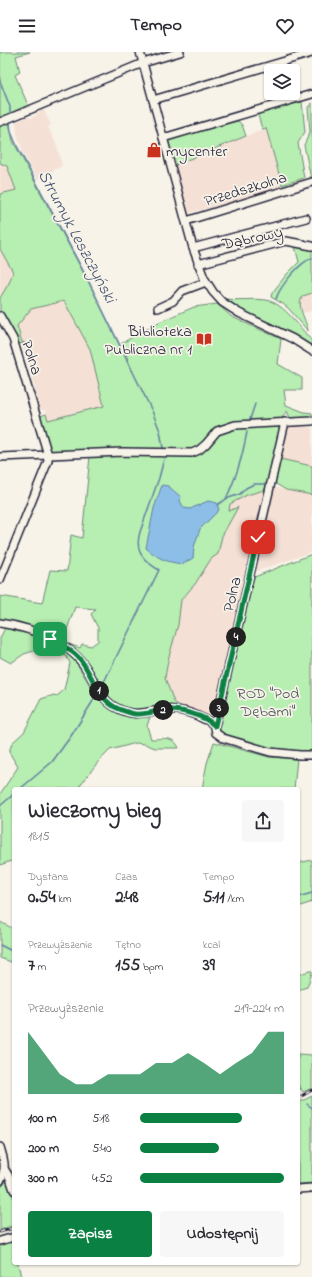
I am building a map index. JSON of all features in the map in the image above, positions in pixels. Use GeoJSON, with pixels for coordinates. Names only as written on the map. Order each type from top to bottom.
{"type":"FeatureCollection","features":[{"type":"Feature","properties":{"kind":"street"},"geometry":{"type":"LineString","coordinates":[[140,52],[193,248],[206,282],[217,297],[232,310],[292,338],[312,351]]}},
{"type":"Feature","properties":{"kind":"street"},"geometry":{"type":"LineString","coordinates":[[0,122],[143,63],[180,52]]}},
{"type":"Feature","properties":{"kind":"street"},"geometry":{"type":"LineString","coordinates":[[153,100],[312,53]]}},
{"type":"Feature","properties":{"kind":"street"},"geometry":{"type":"LineString","coordinates":[[163,138],[312,94]]}},
{"type":"Feature","properties":{"kind":"street","name":"Przedszkolna"},"geometry":{"type":"LineString","coordinates":[[186,220],[312,182]]}},
{"type":"Feature","properties":{"kind":"street"},"geometry":{"type":"LineString","coordinates":[[193,248],[306,218]]}},
{"type":"Feature","properties":{"kind":"street","name":"Dąbrowy"},"geometry":{"type":"LineString","coordinates":[[198,264],[286,241],[312,246]]}},
{"type":"Feature","properties":{"kind":"street"},"geometry":{"type":"LineString","coordinates":[[158,308],[173,301],[182,291],[206,282]]}},
{"type":"Feature","properties":{"kind":"street","name":"Polna"},"geometry":{"type":"LineString","coordinates":[[0,316],[13,339],[48,455],[47,467],[0,580]]}},
{"type":"Feature","properties":{"kind":"street"},"geometry":{"type":"LineString","coordinates":[[0,457],[122,452],[192,453],[199,450],[206,444],[217,430],[235,425],[312,421]]}},
{"type":"Feature","properties":{"kind":"street","name":"Polna"},"geometry":{"type":"LineString","coordinates":[[215,726],[285,422]]}},
{"type":"Feature","properties":{"kind":"street"},"geometry":{"type":"LineString","coordinates":[[0,623],[13,625],[33,632],[70,650],[83,662],[99,692],[114,706],[134,714],[163,710],[182,711],[212,723],[220,737],[274,753],[312,755]]}},
{"type":"Feature","properties":{"kind":"street"},"geometry":{"type":"LineString","coordinates":[[0,1148],[5,1165],[5,1170],[0,1181]]}},
{"type":"Feature","properties":{"kind":"street"},"geometry":{"type":"LineString","coordinates":[[5,1170],[12,1184]]}},
{"type":"Feature","properties":{"kind":"street"},"geometry":{"type":"LineString","coordinates":[[300,1189],[312,1188]]}},
{"type":"Feature","properties":{"kind":"street"},"geometry":{"type":"LineString","coordinates":[[0,1241],[12,1237]]}},
{"type":"Feature","properties":{"kind":"shaded area"},"geometry":{"type":"Polygon","coordinates":[[[43,109],[51,125],[48,127],[57,146],[62,166],[37,179],[23,153],[17,134],[16,122],[28,117],[31,118],[43,109]]]}},
{"type":"Feature","properties":{"kind":"shaded area"},"geometry":{"type":"Polygon","coordinates":[[[266,128],[283,188],[186,214],[175,165],[266,128]]]}},
{"type":"Feature","properties":{"kind":"shaded area"},"geometry":{"type":"Polygon","coordinates":[[[0,163],[7,166],[16,190],[0,194],[0,163]]]}},
{"type":"Feature","properties":{"kind":"shaded area"},"geometry":{"type":"Polygon","coordinates":[[[0,245],[14,270],[14,277],[2,297],[0,296],[0,245]]]}},
{"type":"Feature","properties":{"kind":"shaded area"},"geometry":{"type":"Polygon","coordinates":[[[312,292],[312,311],[302,313],[299,296],[312,292]]]}},
{"type":"Feature","properties":{"kind":"shaded area"},"geometry":{"type":"Polygon","coordinates":[[[64,301],[90,349],[105,406],[47,420],[45,410],[41,410],[17,326],[31,309],[64,301]]]}},
{"type":"Feature","properties":{"kind":"shaded area"},"geometry":{"type":"Polygon","coordinates":[[[286,425],[312,428],[312,466],[280,459],[286,425]]]}},
{"type":"Feature","properties":{"kind":"shaded area"},"geometry":{"type":"Polygon","coordinates":[[[270,482],[213,718],[210,720],[181,707],[174,702],[165,678],[168,660],[178,625],[181,600],[195,584],[210,559],[218,553],[230,504],[247,495],[264,490],[270,482]]]}},
{"type":"Feature","properties":{"kind":"shaded area"},"geometry":{"type":"Polygon","coordinates":[[[272,487],[312,495],[312,552],[257,571],[254,570],[272,487]]]}},
{"type":"Feature","properties":{"kind":"green space"},"geometry":{"type":"Polygon","coordinates":[[[0,52],[30,52],[16,56],[20,72],[15,75],[28,105],[0,118],[0,52]]]}},
{"type":"Feature","properties":{"kind":"green space"},"geometry":{"type":"Polygon","coordinates":[[[302,102],[305,132],[298,143],[304,178],[282,185],[266,128],[262,129],[257,112],[302,102]]]}},
{"type":"Feature","properties":{"kind":"green space"},"geometry":{"type":"Polygon","coordinates":[[[312,103],[311,179],[304,145],[310,132],[308,107],[312,103]]]}},
{"type":"Feature","properties":{"kind":"green space"},"geometry":{"type":"Polygon","coordinates":[[[238,121],[242,125],[246,136],[175,165],[167,140],[238,121]]]}},
{"type":"Feature","properties":{"kind":"green space"},"geometry":{"type":"Polygon","coordinates":[[[9,122],[13,141],[89,283],[132,371],[122,343],[159,322],[194,307],[217,304],[232,317],[281,339],[278,364],[302,378],[302,390],[284,390],[286,405],[304,412],[312,413],[312,418],[291,420],[287,411],[283,416],[280,439],[270,482],[264,490],[247,495],[230,504],[229,511],[238,507],[222,536],[218,554],[211,559],[195,584],[181,600],[178,625],[168,660],[165,678],[174,702],[181,707],[157,708],[135,712],[121,707],[109,699],[63,642],[80,648],[82,644],[91,646],[98,641],[98,628],[91,614],[96,609],[75,607],[64,638],[56,639],[0,620],[0,596],[42,603],[50,570],[67,571],[71,535],[82,538],[90,456],[50,452],[40,416],[46,414],[48,420],[104,406],[90,349],[64,301],[31,309],[17,326],[22,342],[25,343],[18,344],[0,312],[0,298],[9,283],[13,272],[0,249],[0,194],[16,190],[7,166],[0,163],[0,125],[9,122]]]}},
{"type":"Feature","properties":{"kind":"green space"},"geometry":{"type":"Polygon","coordinates":[[[294,243],[312,246],[312,293],[303,296],[300,304],[308,331],[289,309],[271,297],[272,293],[287,274],[299,262],[294,243]]]}},
{"type":"Feature","properties":{"kind":"green space"},"geometry":{"type":"Polygon","coordinates":[[[226,299],[261,299],[273,302],[291,317],[312,341],[311,345],[294,334],[242,310],[226,299]]]}},
{"type":"Feature","properties":{"kind":"green space"},"geometry":{"type":"Polygon","coordinates":[[[280,459],[312,466],[312,495],[286,490],[276,484],[275,479],[280,459]]]}},
{"type":"Feature","properties":{"kind":"green space","name":"ROD \"Pod Dębami\""},"geometry":{"type":"Polygon","coordinates":[[[312,554],[312,753],[270,750],[225,736],[219,732],[217,728],[252,578],[312,554]]]}},
{"type":"Feature","properties":{"kind":"green space"},"geometry":{"type":"Polygon","coordinates":[[[6,626],[33,634],[52,643],[73,657],[95,694],[116,711],[134,718],[150,717],[147,726],[151,739],[171,739],[179,748],[155,748],[145,744],[136,743],[110,750],[98,762],[79,787],[12,787],[12,861],[0,865],[0,794],[18,767],[9,752],[12,743],[24,732],[41,699],[54,695],[57,696],[64,690],[70,663],[66,656],[40,649],[24,654],[11,663],[0,657],[0,638],[6,626]]]}},
{"type":"Feature","properties":{"kind":"green space","name":"ROD \"Pod Dębami\""},"geometry":{"type":"Polygon","coordinates":[[[214,742],[269,757],[297,759],[294,787],[202,787],[207,763],[214,742]]]}},
{"type":"Feature","properties":{"kind":"green space"},"geometry":{"type":"Polygon","coordinates":[[[312,860],[312,902],[300,906],[300,863],[312,860]]]}},
{"type":"Feature","properties":{"kind":"green space"},"geometry":{"type":"Polygon","coordinates":[[[0,922],[12,928],[12,962],[0,958],[0,922]]]}},
{"type":"Feature","properties":{"kind":"green space"},"geometry":{"type":"Polygon","coordinates":[[[312,971],[307,987],[300,989],[300,974],[312,971]]]}},
{"type":"Feature","properties":{"kind":"green space"},"geometry":{"type":"Polygon","coordinates":[[[300,1054],[312,1055],[312,1088],[303,1092],[300,1087],[300,1054]]]}},
{"type":"Feature","properties":{"kind":"green space"},"geometry":{"type":"Polygon","coordinates":[[[312,1096],[312,1183],[300,1184],[300,1102],[312,1096]]]}},
{"type":"Feature","properties":{"kind":"green space"},"geometry":{"type":"Polygon","coordinates":[[[7,1180],[12,1194],[12,1226],[0,1230],[0,1189],[7,1180]]]}},
{"type":"Feature","properties":{"kind":"green space"},"geometry":{"type":"Polygon","coordinates":[[[12,1241],[12,1265],[18,1265],[21,1277],[0,1277],[0,1245],[12,1241]]]}},
{"type":"Feature","properties":{"kind":"water"},"geometry":{"type":"Polygon","coordinates":[[[162,485],[168,486],[181,497],[180,501],[184,508],[190,509],[208,501],[217,503],[219,510],[200,529],[194,547],[193,558],[183,564],[163,559],[146,548],[154,508],[162,485]]]}},
{"type":"Feature","properties":{"kind":"waterway","name":"Strumyk Leszczyński"},"geometry":{"type":"LineString","coordinates":[[0,81],[10,107],[10,112]]}},
{"type":"Feature","properties":{"kind":"waterway","name":"Strumyk Leszczyński"},"geometry":{"type":"LineString","coordinates":[[10,123],[11,132],[17,146],[88,280],[152,411],[160,431],[163,448]]}},
{"type":"Feature","properties":{"kind":"waterway"},"geometry":{"type":"LineString","coordinates":[[276,299],[296,269],[312,258]]}},
{"type":"Feature","properties":{"kind":"waterway"},"geometry":{"type":"LineString","coordinates":[[250,419],[255,404]]}},
{"type":"Feature","properties":{"kind":"waterway"},"geometry":{"type":"LineString","coordinates":[[226,499],[239,466],[247,432]]}},
{"type":"Feature","properties":{"kind":"waterway","name":"Strumyk Leszczyński"},"geometry":{"type":"LineString","coordinates":[[101,688],[159,570],[149,563],[142,555],[139,550],[138,539],[164,459]]}},
{"type":"Feature","properties":{"kind":"waterway"},"geometry":{"type":"LineString","coordinates":[[217,505],[226,499],[240,494],[246,488],[254,484],[268,484]]}},
{"type":"Feature","properties":{"kind":"waterway","name":"Strumyk Leszczyński"},"geometry":{"type":"LineString","coordinates":[[22,787],[52,762],[71,736],[98,693]]}},
{"type":"Feature","properties":{"kind":"waterway","name":"Strumyk Leszczyński"},"geometry":{"type":"LineString","coordinates":[[0,806],[12,796]]}},
{"type":"Feature","properties":{"kind":"waterway"},"geometry":{"type":"LineString","coordinates":[[300,896],[312,893]]}},
{"type":"Feature","properties":{"kind":"waterway"},"geometry":{"type":"LineString","coordinates":[[0,945],[12,951]]}},
{"type":"Feature","properties":{"kind":"waterway"},"geometry":{"type":"LineString","coordinates":[[307,1104],[312,1108]]}},
{"type":"Feature","properties":{"kind":"railway"},"geometry":{"type":"LineString","coordinates":[[300,1097],[312,1090]]}},
{"type":"Feature","properties":{"kind":"railway"},"geometry":{"type":"LineString","coordinates":[[0,1232],[12,1229]]}},
{"type":"Feature","properties":{"kind":"place","name":"mycenter"},"geometry":{"type":"Point","coordinates":[154,150]}},
{"type":"Feature","properties":{"kind":"place","name":"Biblioteka Publiczna nr 1"},"geometry":{"type":"Point","coordinates":[204,339]}},
{"type":"Feature","properties":{"kind":"route"},"geometry":{"type":"LineString","coordinates":[[50,639],[77,655],[104,698],[116,708],[138,714],[163,710],[182,711],[199,717],[215,726],[258,537]]}}]}
